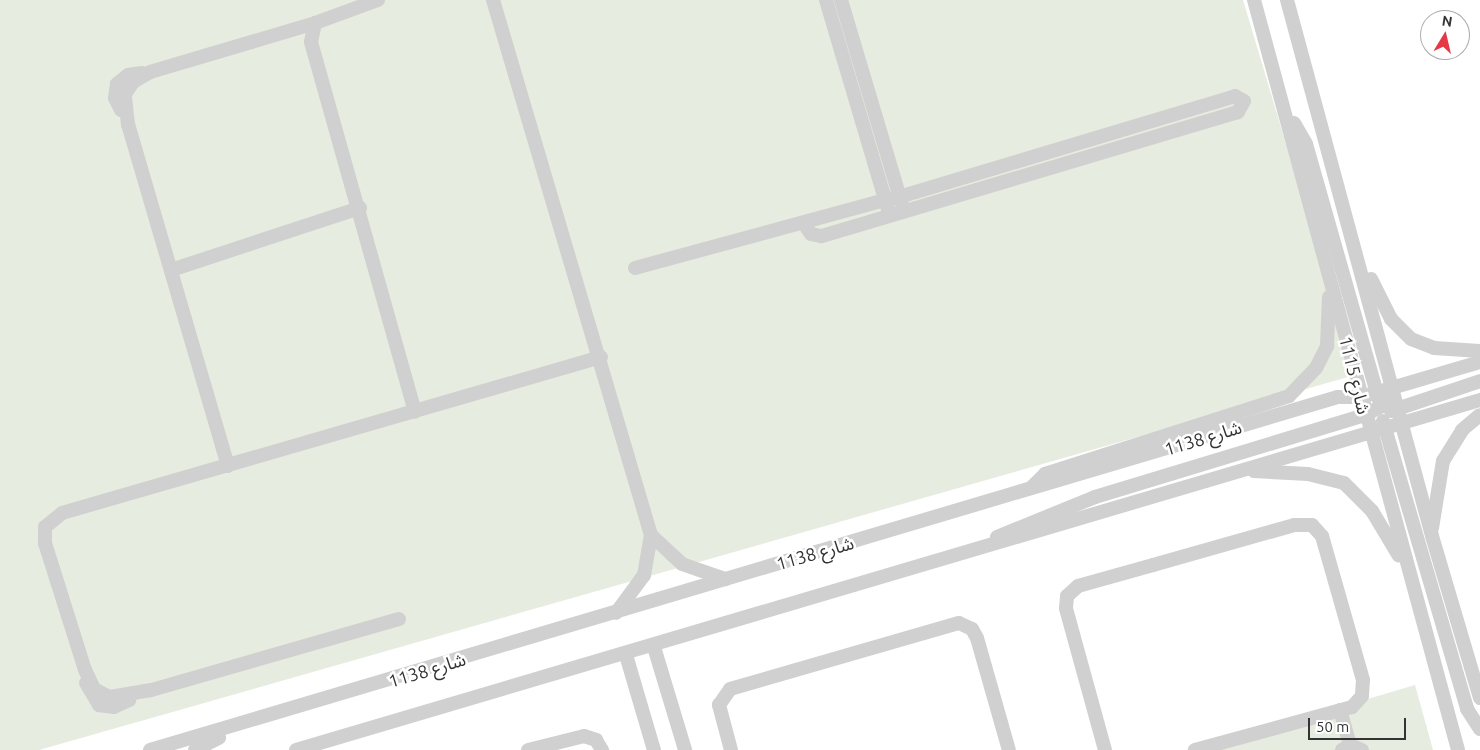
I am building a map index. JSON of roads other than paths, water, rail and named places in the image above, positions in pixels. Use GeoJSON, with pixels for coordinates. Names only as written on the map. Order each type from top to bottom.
{"type":"FeatureCollection","features":[{"type":"Feature","properties":{"kind":"street"},"geometry":{"type":"LineString","coordinates":[[228,466],[128,125],[116,98],[118,84],[128,75],[150,72],[315,23],[378,0]]}},
{"type":"Feature","properties":{"kind":"street"},"geometry":{"type":"LineString","coordinates":[[493,0],[601,358],[651,535],[644,575],[616,613]]}},
{"type":"Feature","properties":{"kind":"street"},"geometry":{"type":"LineString","coordinates":[[826,0],[890,215]]}},
{"type":"Feature","properties":{"kind":"street"},"geometry":{"type":"LineString","coordinates":[[842,0],[904,210]]}},
{"type":"Feature","properties":{"kind":"street","name":"شارع 1115"},"geometry":{"type":"LineString","coordinates":[[1254,0],[1361,397]]}},
{"type":"Feature","properties":{"kind":"street","name":"شارع 1115"},"geometry":{"type":"LineString","coordinates":[[1287,0],[1359,256],[1393,388],[1383,414],[1402,423],[1432,536],[1480,698]]}},
{"type":"Feature","properties":{"kind":"street"},"geometry":{"type":"LineString","coordinates":[[315,23],[311,42],[360,208],[415,412]]}},
{"type":"Feature","properties":{"kind":"street"},"geometry":{"type":"LineString","coordinates":[[635,268],[803,222],[885,200],[899,196],[1235,96],[1244,101],[1238,112],[818,237],[803,222]]}},
{"type":"Feature","properties":{"kind":"street"},"geometry":{"type":"LineString","coordinates":[[1283,102],[1306,144],[1375,393],[1383,414],[1467,709],[1480,729]]}},
{"type":"Feature","properties":{"kind":"street"},"geometry":{"type":"LineString","coordinates":[[171,270],[360,208]]}},
{"type":"Feature","properties":{"kind":"street"},"geometry":{"type":"LineString","coordinates":[[1359,256],[1391,319],[1411,339],[1434,348],[1480,351]]}},
{"type":"Feature","properties":{"kind":"street"},"geometry":{"type":"LineString","coordinates":[[1028,491],[1045,474],[1289,396],[1316,368],[1327,346],[1328,269]]}},
{"type":"Feature","properties":{"kind":"street"},"geometry":{"type":"LineString","coordinates":[[400,619],[151,690],[106,707],[88,693],[85,670],[48,551],[52,528],[71,512],[601,358]]}},
{"type":"Feature","properties":{"kind":"street","name":"شارع 1138"},"geometry":{"type":"LineString","coordinates":[[150,750],[244,725],[725,579],[1028,491],[1338,397],[1361,397],[1480,362]]}},
{"type":"Feature","properties":{"kind":"street"},"geometry":{"type":"LineString","coordinates":[[962,554],[1095,497],[1383,414],[1480,381]]}},
{"type":"Feature","properties":{"kind":"street"},"geometry":{"type":"LineString","coordinates":[[1361,397],[1383,414]]}},
{"type":"Feature","properties":{"kind":"street"},"geometry":{"type":"LineString","coordinates":[[1402,423],[1480,400]]}},
{"type":"Feature","properties":{"kind":"street"},"geometry":{"type":"LineString","coordinates":[[296,750],[654,647],[1370,433],[1383,414]]}},
{"type":"Feature","properties":{"kind":"street"},"geometry":{"type":"LineString","coordinates":[[1432,536],[1443,461],[1462,430],[1480,415]]}},
{"type":"Feature","properties":{"kind":"street","name":"شارع 1115"},"geometry":{"type":"LineString","coordinates":[[1370,433],[1458,750]]}},
{"type":"Feature","properties":{"kind":"street"},"geometry":{"type":"LineString","coordinates":[[1247,470],[1308,474],[1344,483],[1372,510],[1408,571]]}},
{"type":"Feature","properties":{"kind":"street"},"geometry":{"type":"LineString","coordinates":[[1105,750],[1066,608],[1067,596],[1078,586],[1303,523],[1315,527],[1322,536],[1363,680],[1358,702],[1340,710],[1203,749]]}},
{"type":"Feature","properties":{"kind":"street"},"geometry":{"type":"LineString","coordinates":[[651,535],[682,564],[725,579]]}},
{"type":"Feature","properties":{"kind":"street"},"geometry":{"type":"LineString","coordinates":[[731,750],[719,705],[730,690],[959,623],[972,629],[977,638],[1009,750]]}},
{"type":"Feature","properties":{"kind":"street"},"geometry":{"type":"LineString","coordinates":[[654,647],[685,750]]}},
{"type":"Feature","properties":{"kind":"street"},"geometry":{"type":"LineString","coordinates":[[626,655],[654,750]]}},
{"type":"Feature","properties":{"kind":"street"},"geometry":{"type":"LineString","coordinates":[[1340,710],[1351,748]]}},
{"type":"Feature","properties":{"kind":"street"},"geometry":{"type":"LineString","coordinates":[[194,750],[244,725]]}},
{"type":"Feature","properties":{"kind":"street"},"geometry":{"type":"LineString","coordinates":[[528,750],[584,736],[596,740],[602,750]]}}]}
